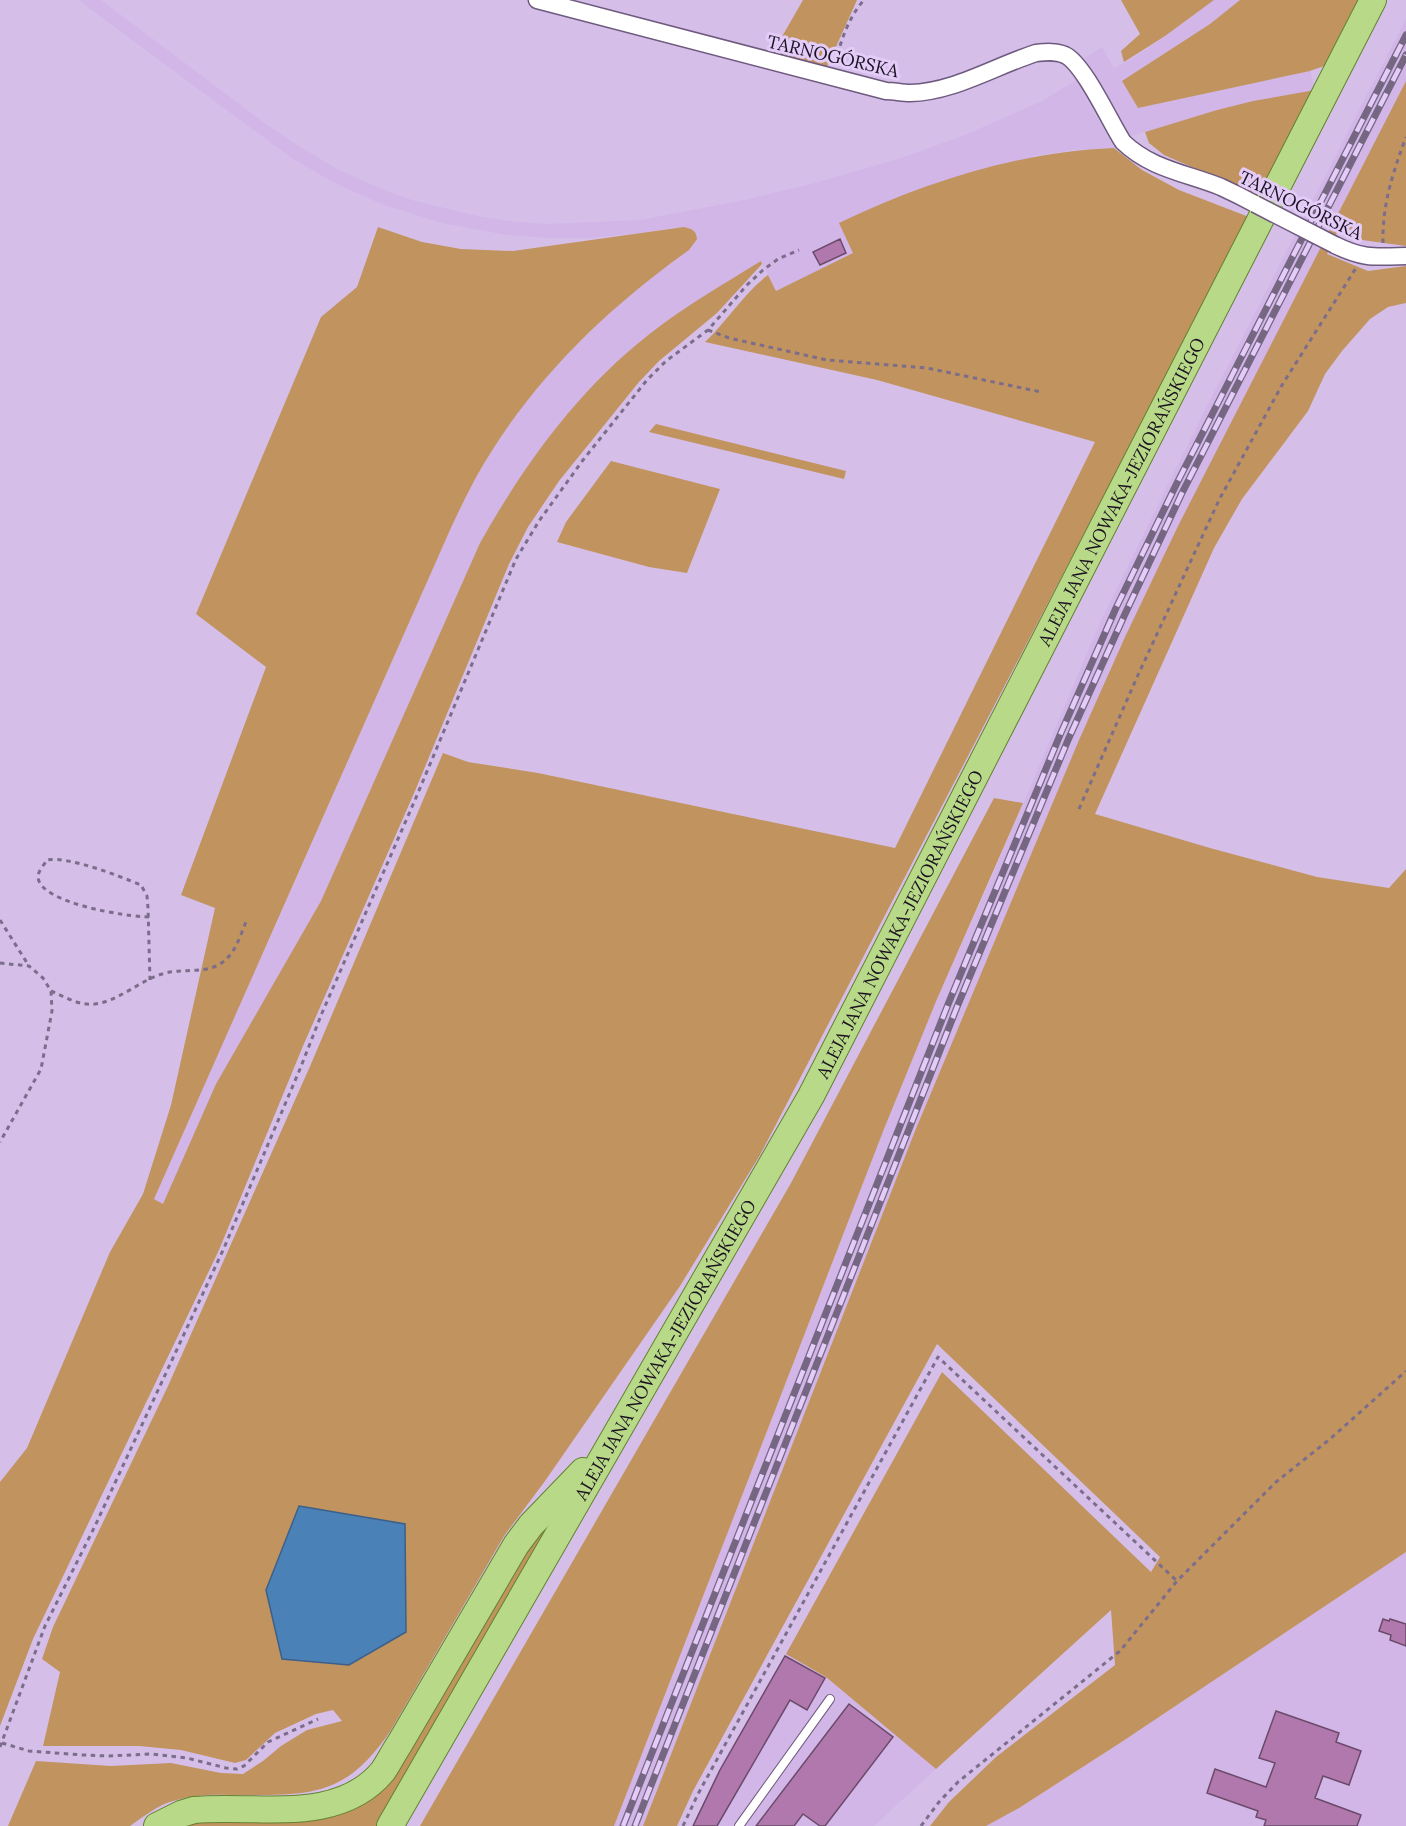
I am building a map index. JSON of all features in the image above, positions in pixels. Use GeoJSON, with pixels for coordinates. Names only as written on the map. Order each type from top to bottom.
{"type":"FeatureCollection","features":[{"type":"Feature","properties":{"kind":"main road","name":"ALEJA JANA NOWAKA-JEZIORAŃSKIEGO"},"geometry":{"type":"LineString","coordinates":[[390,1826],[811,1096],[1373,0]]}},
{"type":"Feature","properties":{"kind":"main road","name":"ALEJA JANA NOWAKA-JEZIORAŃSKIEGO"},"geometry":{"type":"LineString","coordinates":[[409,1826],[826,1102],[1059,653],[1392,0]]}},
{"type":"Feature","properties":{"kind":"main road"},"geometry":{"type":"LineString","coordinates":[[158,1826],[194,1810],[308,1809],[336,1803],[370,1783],[382,1771],[400,1743],[516,1545],[531,1525],[617,1434]]}},
{"type":"Feature","properties":{"kind":"street","name":"TARNOGÓRSKA"},"geometry":{"type":"LineString","coordinates":[[537,0],[886,91],[909,93],[950,85],[1036,53],[1063,54],[1077,66],[1116,131],[1132,151],[1159,166],[1221,187],[1335,245],[1364,256],[1406,256]]}},
{"type":"Feature","properties":{"kind":"lane"},"geometry":{"type":"LineString","coordinates":[[739,1826],[830,1699]]}},
{"type":"Feature","properties":{"kind":"path"},"geometry":{"type":"LineString","coordinates":[[831,77],[842,38],[864,0]]}},
{"type":"Feature","properties":{"kind":"path"},"geometry":{"type":"LineString","coordinates":[[1383,257],[1384,208],[1406,137]]}},
{"type":"Feature","properties":{"kind":"path"},"geometry":{"type":"LineString","coordinates":[[318,1719],[268,1742],[244,1766],[237,1768],[151,1754],[83,1755],[29,1751],[1,1745],[45,1626],[95,1526],[224,1248],[516,559],[539,521],[583,460],[647,380],[666,361],[708,330],[763,270],[778,259],[799,250]]}},
{"type":"Feature","properties":{"kind":"path"},"geometry":{"type":"LineString","coordinates":[[1079,809],[1137,675],[1233,472],[1309,339],[1364,256]]}},
{"type":"Feature","properties":{"kind":"path"},"geometry":{"type":"LineString","coordinates":[[708,330],[729,338],[827,360],[927,368],[1041,392]]}},
{"type":"Feature","properties":{"kind":"path"},"geometry":{"type":"LineString","coordinates":[[149,917],[118,915],[59,898],[50,894],[42,886],[38,877],[40,871],[47,860],[55,859],[68,861],[141,885],[147,896],[149,917],[150,980]]}},
{"type":"Feature","properties":{"kind":"path"},"geometry":{"type":"LineString","coordinates":[[0,920],[29,966],[43,978],[51,991],[52,1011],[41,1069],[0,1142]]}},
{"type":"Feature","properties":{"kind":"path"},"geometry":{"type":"LineString","coordinates":[[51,991],[79,1004],[95,1004],[113,998],[161,974],[211,968],[222,963],[235,949],[246,922]]}},
{"type":"Feature","properties":{"kind":"path"},"geometry":{"type":"LineString","coordinates":[[0,963],[29,966]]}},
{"type":"Feature","properties":{"kind":"path"},"geometry":{"type":"LineString","coordinates":[[683,1826],[698,1794],[938,1357],[1177,1581]]}},
{"type":"Feature","properties":{"kind":"path"},"geometry":{"type":"LineString","coordinates":[[921,1826],[958,1782],[1120,1651],[1177,1581],[1276,1482],[1330,1439],[1406,1371]]}},
{"type":"Feature","properties":{"kind":"shaded area"},"geometry":{"type":"Polygon","coordinates":[[[78,0],[101,0],[270,127],[339,170],[415,201],[508,221],[547,224],[640,220],[749,199],[815,183],[895,160],[965,135],[1042,101],[1076,80],[1114,148],[1073,150],[1034,156],[854,253],[776,291],[761,261],[661,325],[600,379],[562,421],[519,479],[480,543],[321,901],[0,1520],[172,1135],[269,940],[471,487],[493,449],[522,407],[559,362],[625,298],[656,273],[676,227],[590,238],[507,235],[442,223],[381,204],[333,182],[293,159],[78,0]]]}},
{"type":"Feature","properties":{"kind":"shaded area"},"geometry":{"type":"Polygon","coordinates":[[[803,0],[857,0],[826,69],[772,54],[803,0]]]}},
{"type":"Feature","properties":{"kind":"shaded area"},"geometry":{"type":"Polygon","coordinates":[[[1121,0],[1214,0],[1165,36],[1124,62],[1121,51],[1140,34],[1121,0]]]}},
{"type":"Feature","properties":{"kind":"shaded area"},"geometry":{"type":"Polygon","coordinates":[[[1214,0],[1240,0],[1210,24],[1123,81],[1138,108],[1310,71],[1315,90],[1217,110],[1128,137],[1083,59],[1102,47],[1114,68],[1135,57],[1214,0]]]}},
{"type":"Feature","properties":{"kind":"shaded area"},"geometry":{"type":"Polygon","coordinates":[[[1240,0],[1361,0],[1327,65],[1310,71],[1138,108],[1122,81],[1210,24],[1240,0]]]}},
{"type":"Feature","properties":{"kind":"shaded area"},"geometry":{"type":"Polygon","coordinates":[[[1406,19],[1406,81],[1178,526],[1079,740],[915,1131],[643,1826],[614,1826],[884,1129],[937,999],[994,872],[1102,618],[1205,410],[1406,19]]]}},
{"type":"Feature","properties":{"kind":"shaded area"},"geometry":{"type":"Polygon","coordinates":[[[1406,81],[1406,246],[1362,240],[1339,229],[1327,254],[1368,271],[1406,266],[1406,303],[1388,307],[1370,319],[1342,351],[1325,374],[1308,411],[1242,499],[1214,548],[1095,814],[1317,877],[1389,888],[1406,869],[1406,1552],[1019,1808],[986,1826],[930,1826],[949,1802],[996,1757],[1115,1665],[1111,1610],[936,1769],[826,1677],[786,1654],[942,1372],[1151,1572],[1160,1557],[937,1344],[693,1791],[677,1826],[643,1826],[915,1131],[1079,740],[1178,526],[1406,81]]]}},
{"type":"Feature","properties":{"kind":"shaded area"},"geometry":{"type":"Polygon","coordinates":[[[1315,90],[1261,197],[1164,155],[1149,143],[1145,132],[1253,101],[1315,90]]]}},
{"type":"Feature","properties":{"kind":"shaded area"},"geometry":{"type":"Polygon","coordinates":[[[1114,148],[1142,170],[1179,190],[1249,217],[760,1155],[680,1286],[545,1481],[504,1536],[391,1730],[374,1753],[341,1781],[304,1793],[188,1797],[162,1805],[130,1826],[8,1826],[36,1761],[111,1766],[171,1763],[221,1773],[243,1774],[307,1730],[342,1721],[333,1710],[316,1714],[275,1733],[246,1760],[235,1763],[181,1750],[139,1746],[43,1746],[60,1672],[42,1659],[53,1627],[168,1386],[311,1064],[443,753],[468,762],[538,773],[895,848],[1095,442],[877,380],[705,342],[751,290],[768,275],[776,291],[853,253],[839,223],[938,182],[973,172],[1043,156],[1114,148]]]}},
{"type":"Feature","properties":{"kind":"shaded area"},"geometry":{"type":"Polygon","coordinates":[[[378,227],[422,242],[461,249],[513,251],[684,227],[693,230],[697,239],[689,250],[607,316],[557,365],[513,420],[475,479],[450,530],[154,1199],[150,1197],[163,1204],[216,1084],[321,901],[480,543],[517,482],[537,453],[582,398],[632,348],[697,300],[761,261],[762,264],[717,313],[659,361],[639,382],[559,481],[528,527],[509,564],[415,791],[303,1046],[219,1250],[33,1639],[0,1726],[0,1482],[27,1448],[110,1252],[143,1194],[171,1105],[215,908],[181,895],[266,667],[196,614],[321,317],[357,287],[378,227]]]}},
{"type":"Feature","properties":{"kind":"shaded area"},"geometry":{"type":"Polygon","coordinates":[[[656,424],[846,471],[844,479],[649,432],[656,424]]]}},
{"type":"Feature","properties":{"kind":"shaded area"},"geometry":{"type":"Polygon","coordinates":[[[611,461],[720,489],[687,573],[649,567],[557,542],[566,522],[611,461]]]}},
{"type":"Feature","properties":{"kind":"shaded area"},"geometry":{"type":"Polygon","coordinates":[[[994,798],[1023,803],[937,999],[884,1129],[614,1826],[420,1826],[791,1183],[994,798]]]}},
{"type":"Feature","properties":{"kind":"shaded area"},"geometry":{"type":"Polygon","coordinates":[[[560,1515],[379,1826],[172,1826],[179,1822],[342,1808],[527,1541],[560,1515]]]}},
{"type":"Feature","properties":{"kind":"shaded area"},"geometry":{"type":"Polygon","coordinates":[[[1406,1552],[1406,1826],[986,1826],[1019,1808],[1120,1743],[1406,1552]]]}},
{"type":"Feature","properties":{"kind":"shaded area"},"geometry":{"type":"Polygon","coordinates":[[[786,1654],[826,1677],[936,1769],[874,1826],[693,1826],[718,1770],[786,1654]]]}},
{"type":"Feature","properties":{"kind":"water"},"geometry":{"type":"Polygon","coordinates":[[[299,1506],[405,1524],[406,1632],[349,1665],[282,1659],[266,1590],[299,1506]]]}},
{"type":"Feature","properties":{"kind":"building"},"geometry":{"type":"Polygon","coordinates":[[[840,239],[846,253],[820,265],[813,252],[840,239]]]}},
{"type":"Feature","properties":{"kind":"building"},"geometry":{"type":"Polygon","coordinates":[[[1383,1619],[1406,1624],[1406,1646],[1390,1640],[1391,1635],[1379,1631],[1383,1619]]]}},
{"type":"Feature","properties":{"kind":"building"},"geometry":{"type":"Polygon","coordinates":[[[785,1656],[825,1678],[807,1710],[790,1700],[717,1826],[693,1826],[720,1770],[785,1656]]]}},
{"type":"Feature","properties":{"kind":"building"},"geometry":{"type":"Polygon","coordinates":[[[849,1704],[893,1737],[825,1826],[820,1826],[803,1814],[794,1826],[756,1826],[849,1704]]]}},
{"type":"Feature","properties":{"kind":"building"},"geometry":{"type":"Polygon","coordinates":[[[1276,1711],[1339,1733],[1336,1742],[1361,1751],[1349,1785],[1323,1776],[1315,1798],[1361,1815],[1357,1826],[1264,1826],[1266,1820],[1256,1817],[1258,1811],[1207,1793],[1215,1769],[1266,1787],[1275,1763],[1259,1758],[1276,1711]]]}},
{"type":"Feature","properties":{"kind":"railway"},"geometry":{"type":"LineString","coordinates":[[623,1826],[949,1002],[1060,735],[1116,608],[1176,485],[1406,35]]}},
{"type":"Feature","properties":{"kind":"railway"},"geometry":{"type":"LineString","coordinates":[[635,1826],[957,1007],[1068,740],[1182,493],[1406,55]]}}]}
